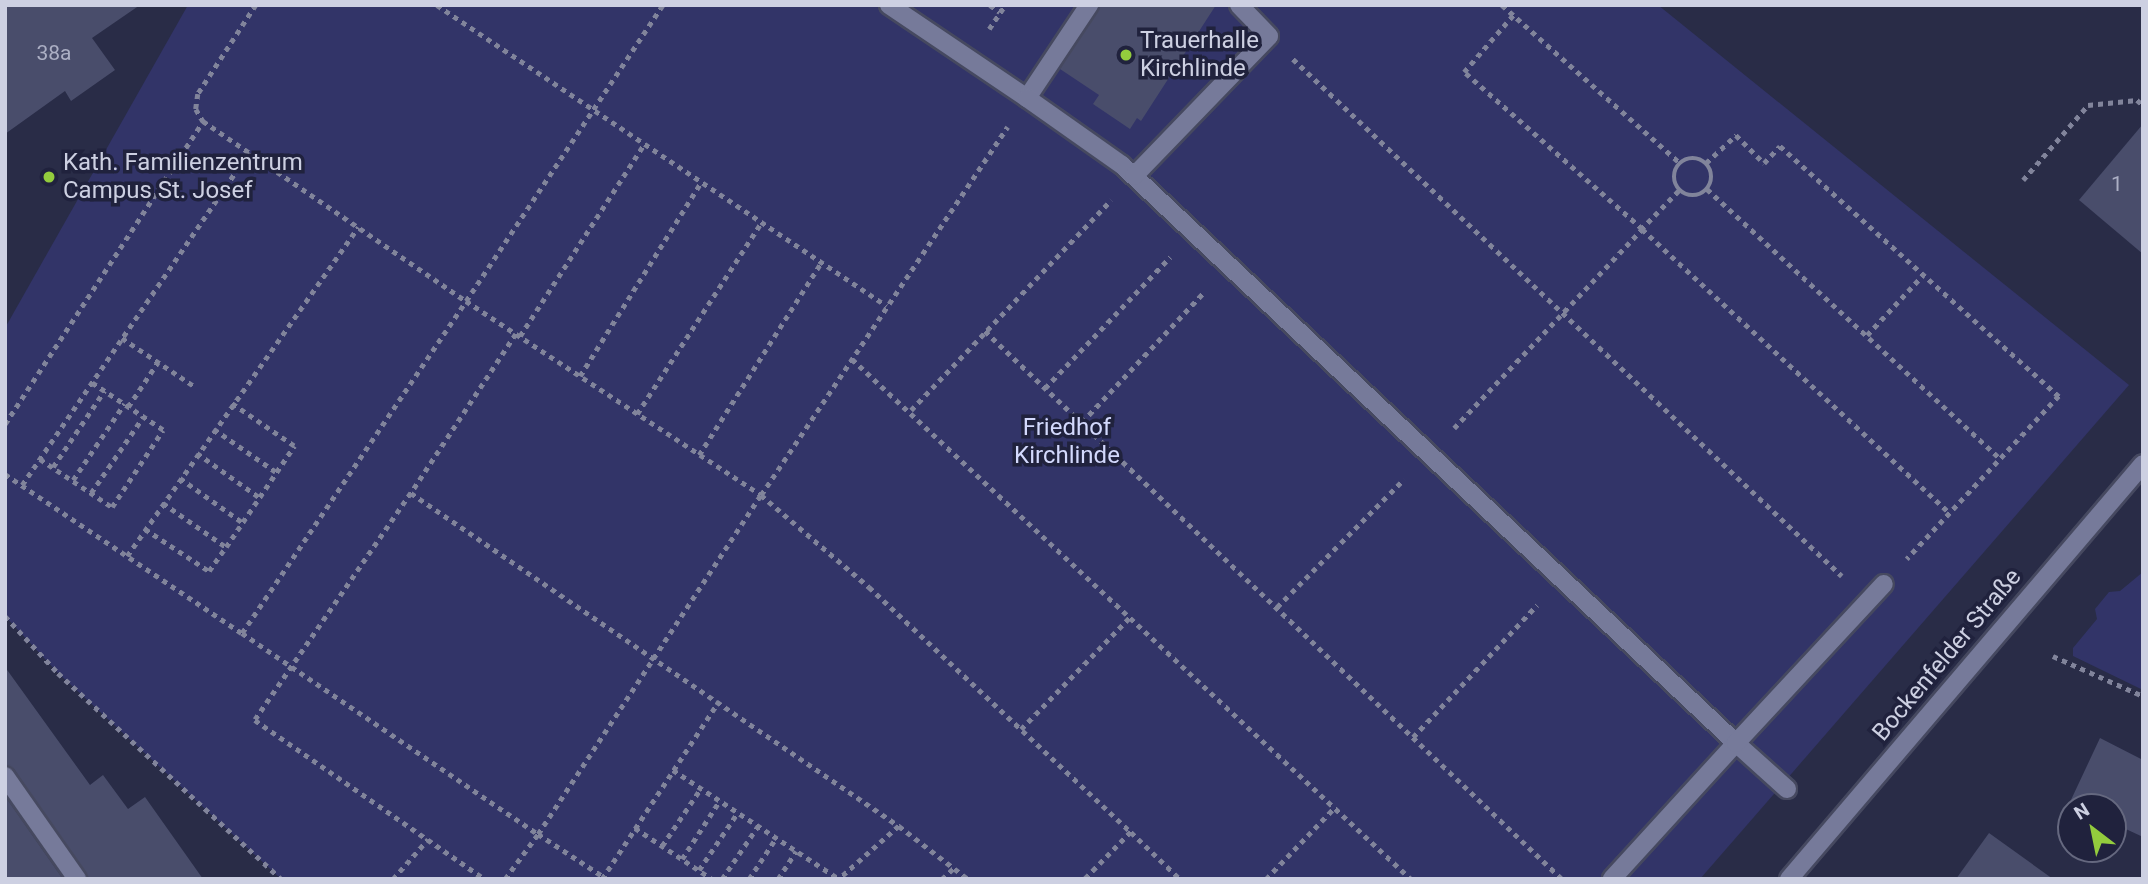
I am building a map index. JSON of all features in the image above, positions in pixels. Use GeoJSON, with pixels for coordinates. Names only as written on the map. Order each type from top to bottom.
{"type":"FeatureCollection","features":[{"type":"Feature","properties":{"kind":"main road"},"geometry":{"type":"LineString","coordinates":[[889,5],[1027,97],[1134,176],[1787,789]]}},
{"type":"Feature","properties":{"kind":"main road"},"geometry":{"type":"LineString","coordinates":[[1027,97],[1089,5]]}},
{"type":"Feature","properties":{"kind":"main road"},"geometry":{"type":"LineString","coordinates":[[1134,176],[1269,36],[1239,5]]}},
{"type":"Feature","properties":{"kind":"main road","name":"Bockenfelder Straße"},"geometry":{"type":"LineString","coordinates":[[1789,879],[2143,464]]}},
{"type":"Feature","properties":{"kind":"main road"},"geometry":{"type":"LineString","coordinates":[[1612,879],[1884,584]]}},
{"type":"Feature","properties":{"kind":"main road"},"geometry":{"type":"LineString","coordinates":[[5,776],[77,879]]}},
{"type":"Feature","properties":{"kind":"path"},"geometry":{"type":"LineString","coordinates":[[257,5],[198,94],[196,109],[203,121],[466,301],[761,495],[1021,730],[1180,879]]}},
{"type":"Feature","properties":{"kind":"path"},"geometry":{"type":"LineString","coordinates":[[438,5],[887,306]]}},
{"type":"Feature","properties":{"kind":"path"},"geometry":{"type":"LineString","coordinates":[[242,633],[663,5]]}},
{"type":"Feature","properties":{"kind":"path"},"geometry":{"type":"LineString","coordinates":[[990,5],[1000,12]]}},
{"type":"Feature","properties":{"kind":"path"},"geometry":{"type":"LineString","coordinates":[[1502,5],[1680,163]]}},
{"type":"Feature","properties":{"kind":"path"},"geometry":{"type":"LineString","coordinates":[[1514,14],[1464,72],[1642,229],[1950,513]]}},
{"type":"Feature","properties":{"kind":"path"},"geometry":{"type":"LineString","coordinates":[[1269,36],[1869,600]]}},
{"type":"Feature","properties":{"kind":"path"},"geometry":{"type":"LineString","coordinates":[[505,879],[538,834],[1027,97]]}},
{"type":"Feature","properties":{"kind":"path"},"geometry":{"type":"LineString","coordinates":[[2023,180],[2088,104],[2137,100],[2143,105]]}},
{"type":"Feature","properties":{"kind":"path"},"geometry":{"type":"LineString","coordinates":[[5,424],[203,121]]}},
{"type":"Feature","properties":{"kind":"path"},"geometry":{"type":"LineString","coordinates":[[1706,163],[1736,135],[1764,163],[1780,146],[2059,396],[1884,584]]}},
{"type":"Feature","properties":{"kind":"path"},"geometry":{"type":"LineString","coordinates":[[485,879],[255,720],[518,335],[644,144]]}},
{"type":"Feature","properties":{"kind":"path"},"geometry":{"type":"LineString","coordinates":[[22,485],[249,152]]}},
{"type":"Feature","properties":{"kind":"path"},"geometry":{"type":"LineString","coordinates":[[1695,158],[1706,163],[1712,181],[1707,190],[1693,196],[1679,191],[1674,182],[1680,163],[1695,158]]}},
{"type":"Feature","properties":{"kind":"path"},"geometry":{"type":"LineString","coordinates":[[911,410],[1134,176]]}},
{"type":"Feature","properties":{"kind":"path"},"geometry":{"type":"LineString","coordinates":[[580,376],[701,182]]}},
{"type":"Feature","properties":{"kind":"path"},"geometry":{"type":"LineString","coordinates":[[1707,190],[2001,459]]}},
{"type":"Feature","properties":{"kind":"path"},"geometry":{"type":"LineString","coordinates":[[1277,607],[1429,454],[1679,191]]}},
{"type":"Feature","properties":{"kind":"path"},"geometry":{"type":"LineString","coordinates":[[637,414],[761,223]]}},
{"type":"Feature","properties":{"kind":"path"},"geometry":{"type":"LineString","coordinates":[[127,556],[231,403],[259,373],[358,227]]}},
{"type":"Feature","properties":{"kind":"path"},"geometry":{"type":"LineString","coordinates":[[1045,388],[1194,232]]}},
{"type":"Feature","properties":{"kind":"path"},"geometry":{"type":"LineString","coordinates":[[699,455],[821,263]]}},
{"type":"Feature","properties":{"kind":"path"},"geometry":{"type":"LineString","coordinates":[[1082,422],[1229,265]]}},
{"type":"Feature","properties":{"kind":"path"},"geometry":{"type":"LineString","coordinates":[[1867,335],[1923,275]]}},
{"type":"Feature","properties":{"kind":"path"},"geometry":{"type":"LineString","coordinates":[[985,331],[1562,879]]}},
{"type":"Feature","properties":{"kind":"path"},"geometry":{"type":"LineString","coordinates":[[122,338],[194,386]]}},
{"type":"Feature","properties":{"kind":"path"},"geometry":{"type":"LineString","coordinates":[[852,359],[911,410],[1412,879]]}},
{"type":"Feature","properties":{"kind":"path"},"geometry":{"type":"LineString","coordinates":[[73,481],[158,362]]}},
{"type":"Feature","properties":{"kind":"path"},"geometry":{"type":"LineString","coordinates":[[40,459],[112,507],[163,430],[92,383]]}},
{"type":"Feature","properties":{"kind":"path"},"geometry":{"type":"LineString","coordinates":[[52,467],[104,391]]}},
{"type":"Feature","properties":{"kind":"path"},"geometry":{"type":"LineString","coordinates":[[145,529],[209,571],[226,547],[294,446],[231,403]]}},
{"type":"Feature","properties":{"kind":"path"},"geometry":{"type":"LineString","coordinates":[[91,493],[143,417]]}},
{"type":"Feature","properties":{"kind":"path"},"geometry":{"type":"LineString","coordinates":[[214,429],[276,472]]}},
{"type":"Feature","properties":{"kind":"path"},"geometry":{"type":"LineString","coordinates":[[197,453],[259,497]]}},
{"type":"Feature","properties":{"kind":"path"},"geometry":{"type":"LineString","coordinates":[[5,474],[603,878],[719,701]]}},
{"type":"Feature","properties":{"kind":"path"},"geometry":{"type":"LineString","coordinates":[[180,478],[242,522]]}},
{"type":"Feature","properties":{"kind":"path"},"geometry":{"type":"LineString","coordinates":[[411,493],[900,826],[968,879]]}},
{"type":"Feature","properties":{"kind":"path"},"geometry":{"type":"LineString","coordinates":[[163,503],[226,547]]}},
{"type":"Feature","properties":{"kind":"path"},"geometry":{"type":"LineString","coordinates":[[1413,737],[1562,579]]}},
{"type":"Feature","properties":{"kind":"path"},"geometry":{"type":"LineString","coordinates":[[5,616],[58,673],[281,879]]}},
{"type":"Feature","properties":{"kind":"path"},"geometry":{"type":"LineString","coordinates":[[1021,730],[1131,616]]}},
{"type":"Feature","properties":{"kind":"path"},"geometry":{"type":"LineString","coordinates":[[2053,656],[2143,696]]}},
{"type":"Feature","properties":{"kind":"path"},"geometry":{"type":"LineString","coordinates":[[673,770],[839,879],[900,826]]}},
{"type":"Feature","properties":{"kind":"path"},"geometry":{"type":"LineString","coordinates":[[662,846],[701,788]]}},
{"type":"Feature","properties":{"kind":"path"},"geometry":{"type":"LineString","coordinates":[[682,859],[720,800]]}},
{"type":"Feature","properties":{"kind":"path"},"geometry":{"type":"LineString","coordinates":[[1266,879],[1335,807]]}},
{"type":"Feature","properties":{"kind":"path"},"geometry":{"type":"LineString","coordinates":[[699,870],[738,812]]}},
{"type":"Feature","properties":{"kind":"path"},"geometry":{"type":"LineString","coordinates":[[722,879],[758,826]]}},
{"type":"Feature","properties":{"kind":"path"},"geometry":{"type":"LineString","coordinates":[[635,828],[712,879]]}},
{"type":"Feature","properties":{"kind":"path"},"geometry":{"type":"LineString","coordinates":[[1085,879],[1131,832]]}},
{"type":"Feature","properties":{"kind":"path"},"geometry":{"type":"LineString","coordinates":[[749,879],[776,838]]}},
{"type":"Feature","properties":{"kind":"path"},"geometry":{"type":"LineString","coordinates":[[393,879],[428,839]]}},
{"type":"Feature","properties":{"kind":"path"},"geometry":{"type":"LineString","coordinates":[[778,879],[796,851]]}},
{"type":"Feature","properties":{"kind":"path"},"geometry":{"type":"LineString","coordinates":[[942,879],[954,868]]}},
{"type":"Feature","properties":{"kind":"green space","name":"Friedhof Kirchlinde"},"geometry":{"type":"Polygon","coordinates":[[[188,5],[1658,5],[2129,385],[1700,879],[281,879],[58,673],[5,616],[5,328],[188,5]]]}},
{"type":"Feature","properties":{"kind":"green space"},"geometry":{"type":"Polygon","coordinates":[[[2143,572],[2143,690],[2073,656],[2073,648],[2097,619],[2095,609],[2109,592],[2120,591],[2143,572]]]}},
{"type":"Feature","properties":{"kind":"building"},"geometry":{"type":"Polygon","coordinates":[[[5,5],[140,5],[92,38],[115,70],[71,101],[65,91],[5,134],[5,5]]]}},
{"type":"Feature","properties":{"kind":"building","name":"Trauerhalle Kirchlinde"},"geometry":{"type":"Polygon","coordinates":[[[1100,5],[1216,5],[1141,121],[1137,118],[1130,129],[1093,104],[1099,95],[1060,69],[1100,5]]]}},
{"type":"Feature","properties":{"kind":"building"},"geometry":{"type":"Polygon","coordinates":[[[2143,124],[2143,254],[2079,200],[2143,124]]]}},
{"type":"Feature","properties":{"kind":"building"},"geometry":{"type":"Polygon","coordinates":[[[5,667],[90,785],[103,775],[128,809],[145,797],[203,879],[88,879],[14,769],[5,765],[5,667]]]}},
{"type":"Feature","properties":{"kind":"building"},"geometry":{"type":"Polygon","coordinates":[[[2100,738],[2143,760],[2143,837],[2127,830],[2127,793],[2074,793],[2100,738]]]}},
{"type":"Feature","properties":{"kind":"building"},"geometry":{"type":"Polygon","coordinates":[[[5,796],[63,879],[5,879],[5,796]]]}},
{"type":"Feature","properties":{"kind":"building"},"geometry":{"type":"Polygon","coordinates":[[[1989,833],[2053,879],[1956,879],[1989,833]]]}},
{"type":"Feature","properties":{"kind":"place","name":"Trauerhalle Kirchlinde"},"geometry":{"type":"Point","coordinates":[1126,55]}},
{"type":"Feature","properties":{"kind":"place","name":"Kath. Familienzentrum Campus St. Josef"},"geometry":{"type":"Point","coordinates":[49,177]}}]}
